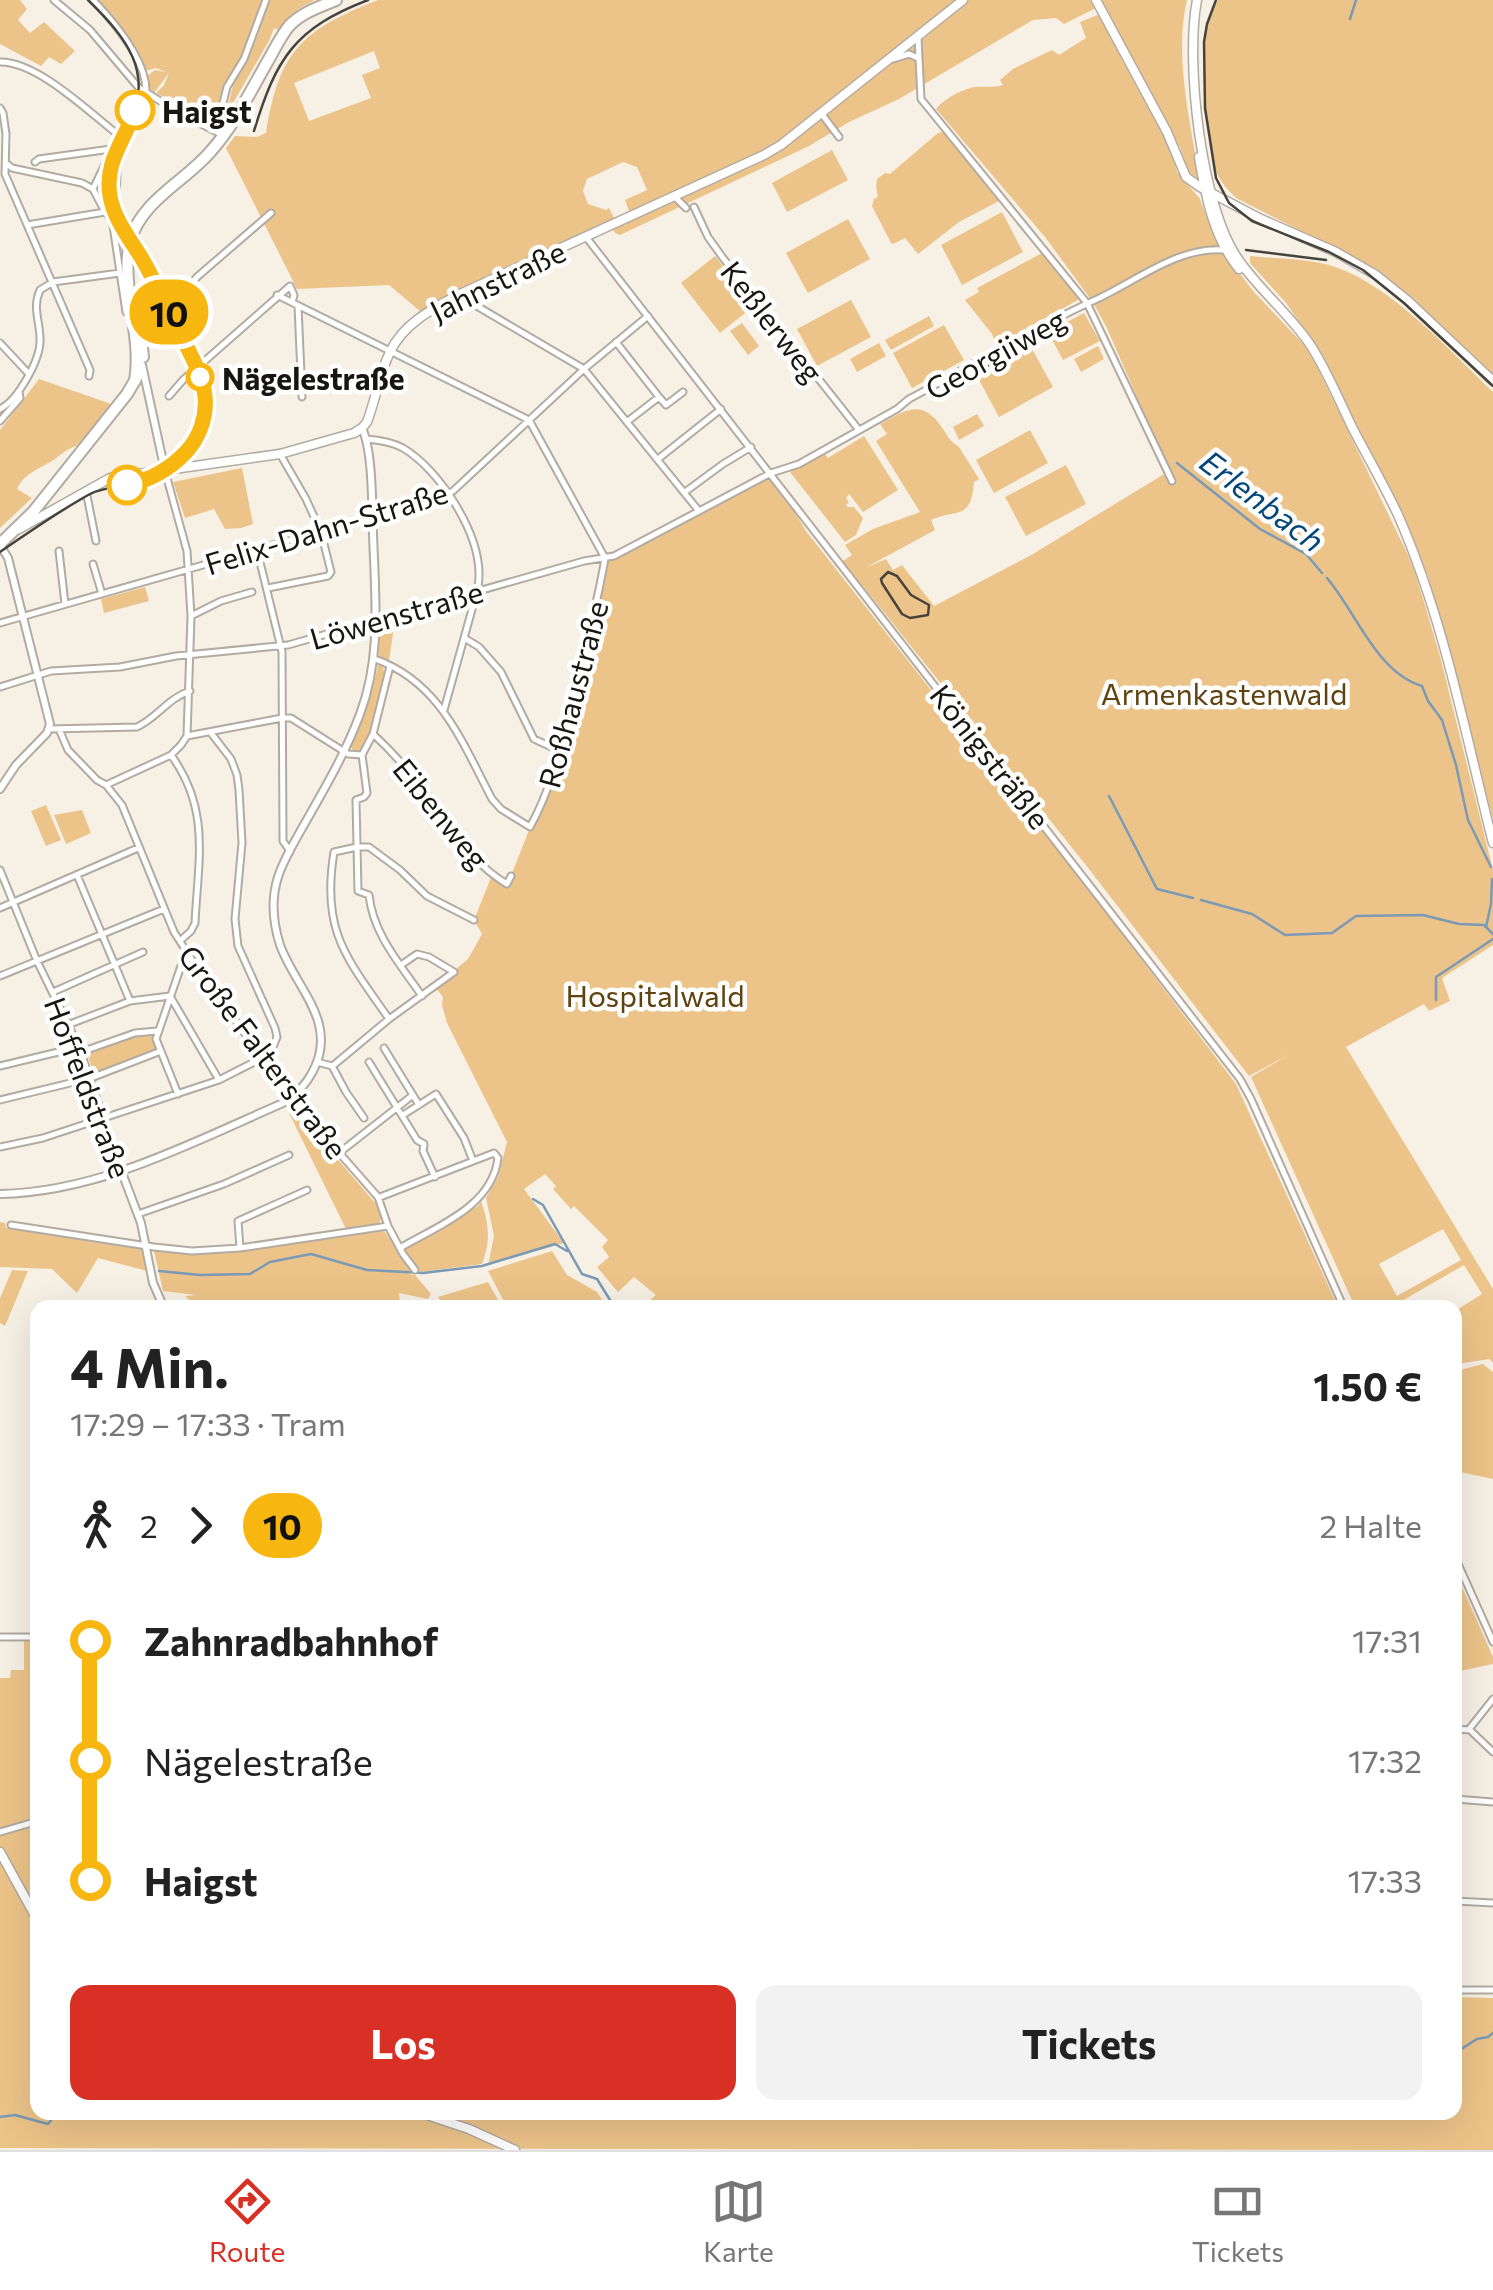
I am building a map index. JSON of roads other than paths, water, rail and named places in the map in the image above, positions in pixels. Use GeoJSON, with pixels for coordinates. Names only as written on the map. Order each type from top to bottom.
{"type":"FeatureCollection","features":[{"type":"Feature","properties":{"kind":"main road"},"geometry":{"type":"LineString","coordinates":[[135,380],[138,367],[125,274],[140,219],[202,161],[286,30],[304,14],[336,0]]}},
{"type":"Feature","properties":{"kind":"main road","name":"Jahnstraße"},"geometry":{"type":"LineString","coordinates":[[362,428],[370,415],[390,351],[420,318],[458,295],[781,145],[963,0]]}},
{"type":"Feature","properties":{"kind":"main road"},"geometry":{"type":"LineString","coordinates":[[1096,0],[1167,132],[1183,172],[1192,182],[1376,275],[1493,381]]}},
{"type":"Feature","properties":{"kind":"main road"},"geometry":{"type":"LineString","coordinates":[[1195,0],[1194,89],[1212,221],[1225,250],[1246,278],[1286,314]]}},
{"type":"Feature","properties":{"kind":"main road"},"geometry":{"type":"LineString","coordinates":[[1209,192],[1236,256],[1312,348],[1397,512],[1446,657],[1493,843]]}},
{"type":"Feature","properties":{"kind":"main road"},"geometry":{"type":"LineString","coordinates":[[1220,224],[1221,210],[1232,204]]}},
{"type":"Feature","properties":{"kind":"main road"},"geometry":{"type":"LineString","coordinates":[[1225,250],[1236,256]]}},
{"type":"Feature","properties":{"kind":"main road"},"geometry":{"type":"LineString","coordinates":[[29,519],[135,380],[142,365],[135,290],[125,274]]}},
{"type":"Feature","properties":{"kind":"main road"},"geometry":{"type":"LineString","coordinates":[[136,347],[142,365]]}},
{"type":"Feature","properties":{"kind":"main road"},"geometry":{"type":"LineString","coordinates":[[0,542],[29,519],[110,478],[280,454],[362,428]]}},
{"type":"Feature","properties":{"kind":"main road"},"geometry":{"type":"LineString","coordinates":[[29,519],[44,497]]}},
{"type":"Feature","properties":{"kind":"main road"},"geometry":{"type":"LineString","coordinates":[[0,1852],[30,1906]]}},
{"type":"Feature","properties":{"kind":"main road"},"geometry":{"type":"LineString","coordinates":[[442,2120],[515,2150]]}},
{"type":"Feature","properties":{"kind":"street"},"geometry":{"type":"LineString","coordinates":[[54,0],[90,30],[135,84],[182,114],[221,131],[227,88],[244,58],[266,0]]}},
{"type":"Feature","properties":{"kind":"street"},"geometry":{"type":"LineString","coordinates":[[28,225],[104,209],[117,191],[118,160],[144,105],[146,92],[139,64],[118,26],[92,0]]}},
{"type":"Feature","properties":{"kind":"street"},"geometry":{"type":"LineString","coordinates":[[918,35],[921,98],[1087,303],[1172,481]]}},
{"type":"Feature","properties":{"kind":"street"},"geometry":{"type":"LineString","coordinates":[[886,61],[909,54],[918,58]]}},
{"type":"Feature","properties":{"kind":"street"},"geometry":{"type":"LineString","coordinates":[[0,62],[35,72],[126,140]]}},
{"type":"Feature","properties":{"kind":"street"},"geometry":{"type":"LineString","coordinates":[[0,108],[4,120],[5,174],[90,370],[89,376]]}},
{"type":"Feature","properties":{"kind":"street"},"geometry":{"type":"LineString","coordinates":[[821,113],[839,137]]}},
{"type":"Feature","properties":{"kind":"street"},"geometry":{"type":"LineString","coordinates":[[93,188],[119,135]]}},
{"type":"Feature","properties":{"kind":"street"},"geometry":{"type":"LineString","coordinates":[[36,162],[111,149]]}},
{"type":"Feature","properties":{"kind":"street"},"geometry":{"type":"LineString","coordinates":[[0,409],[19,392],[34,364],[40,344],[36,302],[40,290],[53,282],[125,274],[112,219],[93,188],[3,165]]}},
{"type":"Feature","properties":{"kind":"street","name":"Keßlerweg"},"geometry":{"type":"LineString","coordinates":[[674,196],[690,207],[708,237],[859,430]]}},
{"type":"Feature","properties":{"kind":"street"},"geometry":{"type":"LineString","coordinates":[[200,364],[179,317],[189,288],[271,213]]}},
{"type":"Feature","properties":{"kind":"street","name":"Königsträßle"},"geometry":{"type":"LineString","coordinates":[[586,236],[1240,1079],[1340,1300]]}},
{"type":"Feature","properties":{"kind":"street","name":"Georgiiweg"},"geometry":{"type":"LineString","coordinates":[[771,473],[796,466],[1087,303],[1181,257],[1225,250]]}},
{"type":"Feature","properties":{"kind":"street"},"geometry":{"type":"LineString","coordinates":[[169,396],[290,286],[295,304],[302,397]]}},
{"type":"Feature","properties":{"kind":"street"},"geometry":{"type":"LineString","coordinates":[[277,295],[529,420],[605,558]]}},
{"type":"Feature","properties":{"kind":"street"},"geometry":{"type":"LineString","coordinates":[[458,295],[584,368],[699,511]]}},
{"type":"Feature","properties":{"kind":"street","name":"Felix-Dahn-Straße"},"geometry":{"type":"LineString","coordinates":[[0,622],[447,494],[584,368],[648,316]]}},
{"type":"Feature","properties":{"kind":"street"},"geometry":{"type":"LineString","coordinates":[[616,342],[666,405],[683,392]]}},
{"type":"Feature","properties":{"kind":"street"},"geometry":{"type":"LineString","coordinates":[[0,343],[28,373]]}},
{"type":"Feature","properties":{"kind":"street"},"geometry":{"type":"LineString","coordinates":[[106,785],[171,755],[187,736],[192,616],[187,551],[142,365]]}},
{"type":"Feature","properties":{"kind":"street"},"geometry":{"type":"LineString","coordinates":[[0,421],[20,398],[19,392]]}},
{"type":"Feature","properties":{"kind":"street"},"geometry":{"type":"LineString","coordinates":[[628,422],[660,397]]}},
{"type":"Feature","properties":{"kind":"street"},"geometry":{"type":"LineString","coordinates":[[658,459],[721,409]]}},
{"type":"Feature","properties":{"kind":"street"},"geometry":{"type":"LineString","coordinates":[[0,1194],[52,1188],[121,1170],[292,1098],[317,1062],[322,1036],[319,1020],[283,952],[274,920],[276,884],[361,711],[374,659],[373,518],[362,428]]}},
{"type":"Feature","properties":{"kind":"street"},"geometry":{"type":"LineString","coordinates":[[366,439],[390,442],[430,470],[464,520],[479,566],[477,591],[444,710],[412,678],[374,659]]}},
{"type":"Feature","properties":{"kind":"street"},"geometry":{"type":"LineString","coordinates":[[685,492],[751,447]]}},
{"type":"Feature","properties":{"kind":"street"},"geometry":{"type":"LineString","coordinates":[[268,588],[328,576],[330,566],[321,532],[280,454]]}},
{"type":"Feature","properties":{"kind":"street","name":"Löwenstraße"},"geometry":{"type":"LineString","coordinates":[[0,687],[50,672],[281,646],[605,558],[771,473]]}},
{"type":"Feature","properties":{"kind":"street"},"geometry":{"type":"LineString","coordinates":[[86,491],[96,541]]}},
{"type":"Feature","properties":{"kind":"street"},"geometry":{"type":"LineString","coordinates":[[0,542],[8,558],[54,729]]}},
{"type":"Feature","properties":{"kind":"street"},"geometry":{"type":"LineString","coordinates":[[257,550],[281,646],[283,841],[290,850]]}},
{"type":"Feature","properties":{"kind":"street"},"geometry":{"type":"LineString","coordinates":[[59,551],[64,604]]}},
{"type":"Feature","properties":{"kind":"street","name":"Roßhaustraße"},"geometry":{"type":"LineString","coordinates":[[444,710],[492,799],[530,827],[560,751],[605,558]]}},
{"type":"Feature","properties":{"kind":"street"},"geometry":{"type":"LineString","coordinates":[[93,564],[102,594]]}},
{"type":"Feature","properties":{"kind":"street"},"geometry":{"type":"LineString","coordinates":[[192,616],[252,592]]}},
{"type":"Feature","properties":{"kind":"street"},"geometry":{"type":"LineString","coordinates":[[464,638],[479,647],[500,672],[534,739],[560,751]]}},
{"type":"Feature","properties":{"kind":"street"},"geometry":{"type":"LineString","coordinates":[[390,666],[373,734],[362,755],[367,793],[356,800],[358,891],[369,894],[376,924],[422,996]]}},
{"type":"Feature","properties":{"kind":"street"},"geometry":{"type":"LineString","coordinates":[[1,786],[54,729],[137,728],[168,702],[190,691]]}},
{"type":"Feature","properties":{"kind":"street"},"geometry":{"type":"LineString","coordinates":[[187,736],[291,718],[343,751],[362,755]]}},
{"type":"Feature","properties":{"kind":"street","name":"Große Falterstraße"},"geometry":{"type":"LineString","coordinates":[[54,729],[72,754],[122,805],[174,932],[292,1098],[378,1197],[388,1226],[415,1270]]}},
{"type":"Feature","properties":{"kind":"street"},"geometry":{"type":"LineString","coordinates":[[0,1147],[43,1138],[219,1080],[270,1054],[274,1047],[275,1028],[245,964],[236,931],[242,844],[238,775],[211,732]]}},
{"type":"Feature","properties":{"kind":"street","name":"Eibenweg"},"geometry":{"type":"LineString","coordinates":[[373,734],[411,773],[470,854],[507,884],[511,876]]}},
{"type":"Feature","properties":{"kind":"street"},"geometry":{"type":"LineString","coordinates":[[171,755],[185,775],[198,815],[195,923],[181,940]]}},
{"type":"Feature","properties":{"kind":"street"},"geometry":{"type":"LineString","coordinates":[[388,1019],[345,953],[332,917],[330,883],[334,852],[369,847],[427,896],[474,920]]}},
{"type":"Feature","properties":{"kind":"street"},"geometry":{"type":"LineString","coordinates":[[0,908],[138,848]]}},
{"type":"Feature","properties":{"kind":"street","name":"Hoffeldstraße"},"geometry":{"type":"LineString","coordinates":[[0,870],[91,1078],[138,1214],[161,1300]]}},
{"type":"Feature","properties":{"kind":"street"},"geometry":{"type":"LineString","coordinates":[[77,874],[130,1000]]}},
{"type":"Feature","properties":{"kind":"street"},"geometry":{"type":"LineString","coordinates":[[0,976],[164,908]]}},
{"type":"Feature","properties":{"kind":"street"},"geometry":{"type":"LineString","coordinates":[[53,992],[143,952]]}},
{"type":"Feature","properties":{"kind":"street"},"geometry":{"type":"LineString","coordinates":[[332,1066],[388,1019],[454,972],[417,954],[401,965]]}},
{"type":"Feature","properties":{"kind":"street"},"geometry":{"type":"LineString","coordinates":[[178,1094],[156,1039],[181,966],[190,957]]}},
{"type":"Feature","properties":{"kind":"street"},"geometry":{"type":"LineString","coordinates":[[170,996],[219,1080]]}},
{"type":"Feature","properties":{"kind":"street"},"geometry":{"type":"LineString","coordinates":[[69,1024],[130,1000],[170,996]]}},
{"type":"Feature","properties":{"kind":"street"},"geometry":{"type":"LineString","coordinates":[[0,1066],[80,1050],[135,1032],[157,1031]]}},
{"type":"Feature","properties":{"kind":"street"},"geometry":{"type":"LineString","coordinates":[[384,1048],[419,1105]]}},
{"type":"Feature","properties":{"kind":"street"},"geometry":{"type":"LineString","coordinates":[[0,1100],[91,1078],[160,1051]]}},
{"type":"Feature","properties":{"kind":"street"},"geometry":{"type":"LineString","coordinates":[[317,1062],[332,1066],[364,1118]]}},
{"type":"Feature","properties":{"kind":"street"},"geometry":{"type":"LineString","coordinates":[[370,1062],[424,1144],[435,1177]]}},
{"type":"Feature","properties":{"kind":"street"},"geometry":{"type":"LineString","coordinates":[[403,1115],[436,1094],[473,1160]]}},
{"type":"Feature","properties":{"kind":"street"},"geometry":{"type":"LineString","coordinates":[[339,1153],[413,1095]]}},
{"type":"Feature","properties":{"kind":"street"},"geometry":{"type":"LineString","coordinates":[[378,1197],[494,1153],[498,1158],[487,1188],[476,1201],[400,1248]]}},
{"type":"Feature","properties":{"kind":"street"},"geometry":{"type":"LineString","coordinates":[[138,1214],[224,1184],[289,1155]]}},
{"type":"Feature","properties":{"kind":"street"},"geometry":{"type":"LineString","coordinates":[[240,1248],[238,1222],[307,1190]]}},
{"type":"Feature","properties":{"kind":"street"},"geometry":{"type":"LineString","coordinates":[[11,1225],[192,1251],[240,1248],[388,1226]]}},
{"type":"Feature","properties":{"kind":"street"},"geometry":{"type":"LineString","coordinates":[[1462,1573],[1493,1642]]}},
{"type":"Feature","properties":{"kind":"street"},"geometry":{"type":"LineString","coordinates":[[0,1637],[30,1638]]}},
{"type":"Feature","properties":{"kind":"street"},"geometry":{"type":"LineString","coordinates":[[1470,1730],[1493,1699]]}},
{"type":"Feature","properties":{"kind":"street"},"geometry":{"type":"LineString","coordinates":[[1462,1729],[1470,1730],[1493,1752]]}},
{"type":"Feature","properties":{"kind":"street"},"geometry":{"type":"LineString","coordinates":[[1462,1800],[1493,1802]]}},
{"type":"Feature","properties":{"kind":"street"},"geometry":{"type":"LineString","coordinates":[[0,1832],[30,1823]]}},
{"type":"Feature","properties":{"kind":"street"},"geometry":{"type":"LineString","coordinates":[[1462,1901],[1493,1903]]}},
{"type":"Feature","properties":{"kind":"street"},"geometry":{"type":"LineString","coordinates":[[1462,1990],[1493,1990]]}},
{"type":"Feature","properties":{"kind":"waterway"},"geometry":{"type":"LineString","coordinates":[[1350,19],[1356,0]]}},
{"type":"Feature","properties":{"kind":"waterway","name":"Erlenbach"},"geometry":{"type":"LineString","coordinates":[[1177,463],[1260,529],[1306,554],[1322,573]]}},
{"type":"Feature","properties":{"kind":"waterway","name":"Erlenbach"},"geometry":{"type":"LineString","coordinates":[[1327,578],[1380,655],[1406,679],[1422,686],[1442,720],[1468,820],[1491,867]]}},
{"type":"Feature","properties":{"kind":"waterway"},"geometry":{"type":"LineString","coordinates":[[1109,796],[1157,889],[1193,898]]}},
{"type":"Feature","properties":{"kind":"waterway"},"geometry":{"type":"LineString","coordinates":[[1486,927],[1492,879]]}},
{"type":"Feature","properties":{"kind":"waterway"},"geometry":{"type":"LineString","coordinates":[[1201,900],[1252,914],[1285,935],[1332,933],[1356,916],[1423,915],[1459,924],[1484,925],[1493,934]]}},
{"type":"Feature","properties":{"kind":"waterway"},"geometry":{"type":"LineString","coordinates":[[1436,1000],[1436,977],[1493,939]]}},
{"type":"Feature","properties":{"kind":"waterway"},"geometry":{"type":"LineString","coordinates":[[533,1199],[543,1205],[582,1274],[597,1279],[610,1300]]}},
{"type":"Feature","properties":{"kind":"waterway"},"geometry":{"type":"LineString","coordinates":[[159,1271],[250,1274],[270,1262],[311,1254],[367,1270],[423,1273],[482,1266],[555,1244],[567,1251]]}},
{"type":"Feature","properties":{"kind":"waterway"},"geometry":{"type":"LineString","coordinates":[[1462,2049],[1493,2033]]}},
{"type":"Feature","properties":{"kind":"waterway"},"geometry":{"type":"LineString","coordinates":[[0,2117],[15,2115],[30,2119]]}},
{"type":"Feature","properties":{"kind":"waterway"},"geometry":{"type":"LineString","coordinates":[[33,2120],[48,2124],[51,2120]]}},
{"type":"Feature","properties":{"kind":"tram line"},"geometry":{"type":"LineString","coordinates":[[0,552],[90,494],[144,481],[163,472],[194,443],[204,418],[204,389],[196,365],[112,205],[110,174],[139,89],[137,72],[124,42],[88,0]]}},
{"type":"Feature","properties":{"kind":"tram line"},"geometry":{"type":"LineString","coordinates":[[254,131],[271,84],[292,49],[322,22],[368,0]]}},
{"type":"Feature","properties":{"kind":"tram line"},"geometry":{"type":"LineString","coordinates":[[1216,0],[1204,42],[1205,108],[1216,178],[1229,203],[1252,221],[1363,270],[1493,386]]}},
{"type":"Feature","properties":{"kind":"tram line","name":"10"},"geometry":{"type":"LineString","coordinates":[[127,485],[158,475],[189,449],[202,425],[206,402],[197,369],[112,202],[111,164],[135,110]]}},
{"type":"Feature","properties":{"kind":"tram line"},"geometry":{"type":"LineString","coordinates":[[1246,250],[1326,260]]}},
{"type":"Feature","properties":{"kind":"tram line"},"geometry":{"type":"LineString","coordinates":[[935,395],[990,365]]}},
{"type":"Feature","properties":{"kind":"tram line"},"geometry":{"type":"LineString","coordinates":[[888,572],[897,576],[911,595],[929,605],[928,615],[910,618],[902,614],[882,583],[888,572]]}},
{"type":"Feature","properties":{"kind":"place","name":"Haigst"},"geometry":{"type":"Point","coordinates":[135,110]}},
{"type":"Feature","properties":{"kind":"place","name":"Nägelestraße"},"geometry":{"type":"Point","coordinates":[200,377]}},
{"type":"Feature","properties":{"kind":"park label","name":"Armenkastenwald"},"geometry":{"type":"Point","coordinates":[1224,692]}},
{"type":"Feature","properties":{"kind":"park label","name":"Hospitalwald"},"geometry":{"type":"Point","coordinates":[655,994]}}]}
